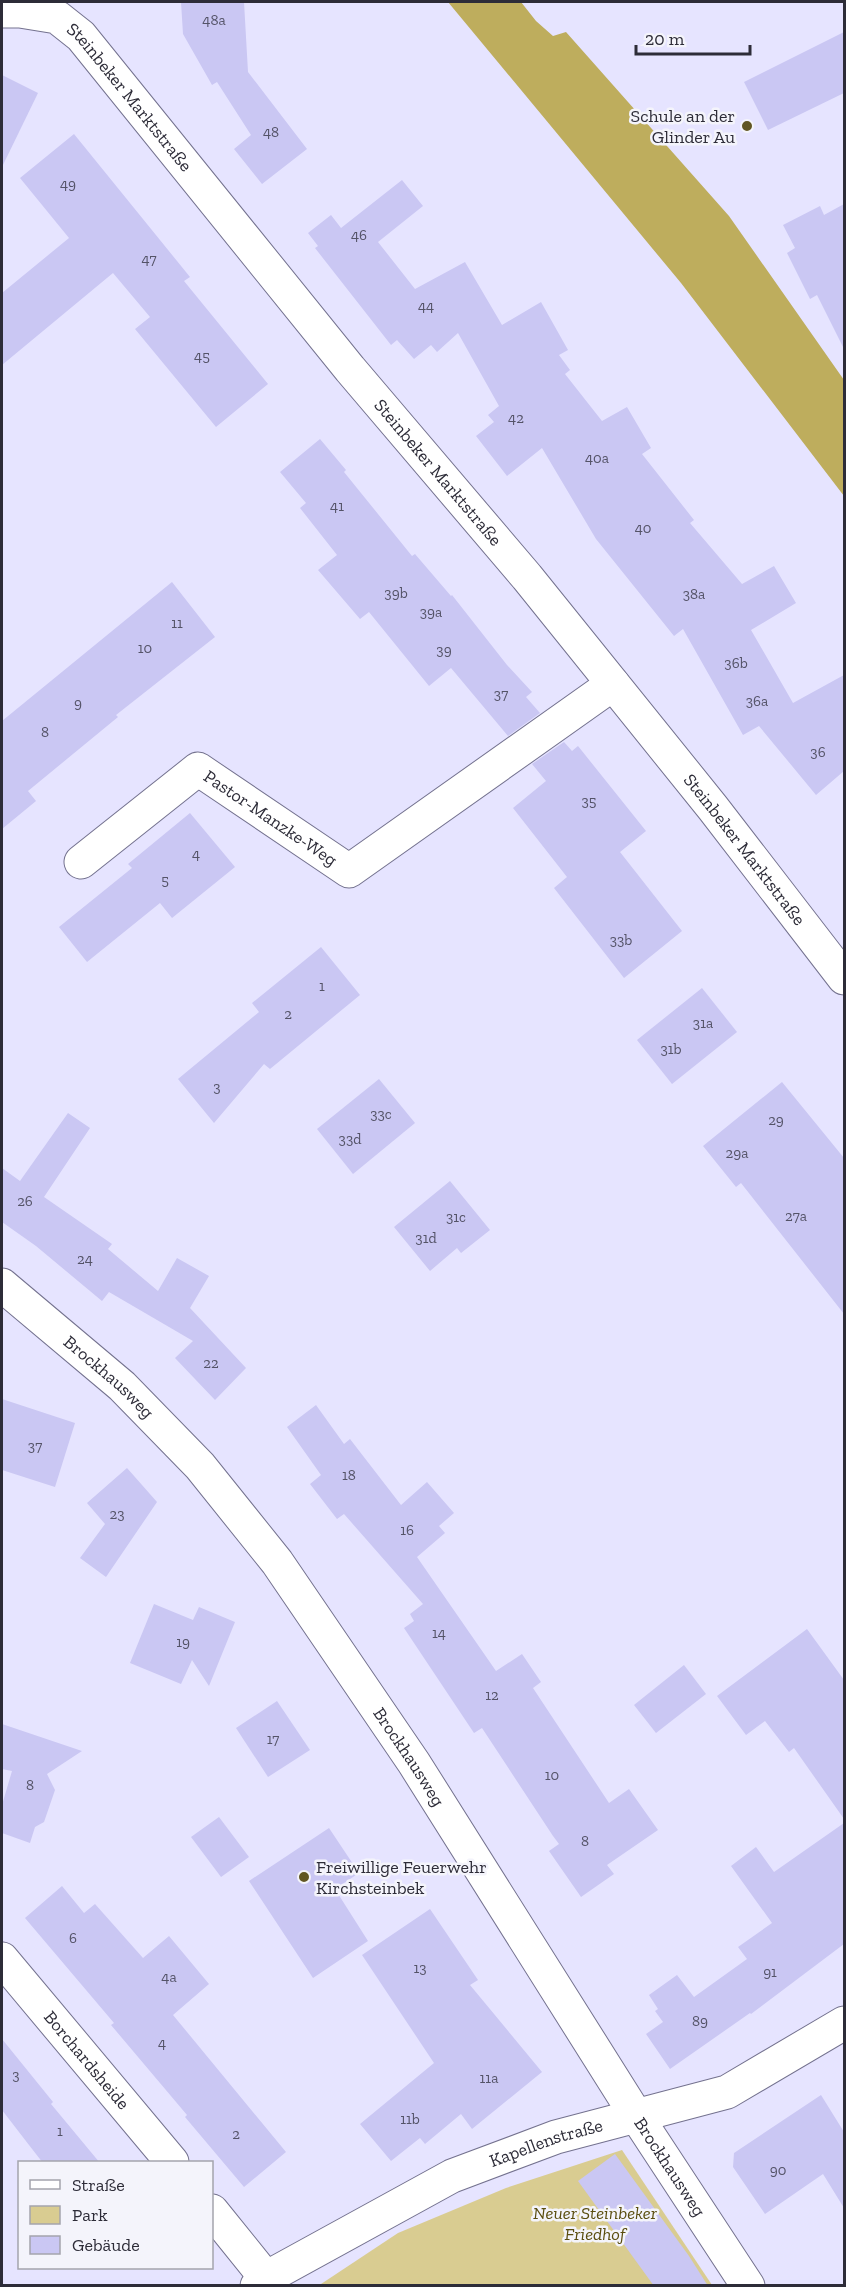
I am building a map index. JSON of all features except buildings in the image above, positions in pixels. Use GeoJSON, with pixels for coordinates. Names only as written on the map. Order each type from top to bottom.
{"type":"FeatureCollection","features":[{"type":"Feature","properties":{"kind":"street","name":"Steinbeker Marktstraße"},"geometry":{"type":"LineString","coordinates":[[2,11],[57,9],[81,36],[350,369],[527,577],[713,808],[844,978]]}},
{"type":"Feature","properties":{"kind":"street","name":"Pastor-Manzke-Weg"},"geometry":{"type":"LineString","coordinates":[[81,862],[198,769],[349,871],[613,684]]}},
{"type":"Feature","properties":{"kind":"street","name":"Brockhausweg"},"geometry":{"type":"LineString","coordinates":[[2,1285],[122,1386],[200,1466],[277,1562],[414,1763],[637,2117],[748,2286]]}},
{"type":"Feature","properties":{"kind":"street","name":"Borchardsheide"},"geometry":{"type":"LineString","coordinates":[[2,1959],[170,2161]]}},
{"type":"Feature","properties":{"kind":"street","name":"Kapellenstraße"},"geometry":{"type":"LineString","coordinates":[[261,2282],[453,2176],[556,2137],[727,2092],[844,2023]]}},
{"type":"Feature","properties":{"kind":"street"},"geometry":{"type":"LineString","coordinates":[[213,2212],[261,2282]]}},
{"type":"Feature","properties":{"kind":"green space","name":"Neuer Steinbeker Friedhof"},"geometry":{"type":"Polygon","coordinates":[[[622,2150],[712,2285],[318,2286],[398,2233],[506,2188],[622,2150]]]}},
{"type":"Feature","properties":{"kind":"shaded area"},"geometry":{"type":"Polygon","coordinates":[[[448,2],[521,2],[536,21],[553,36],[566,32],[729,216],[844,380],[844,496],[681,283],[448,2]]]}},
{"type":"Feature","properties":{"kind":"place","name":"Schule an der Glinder Au"},"geometry":{"type":"Point","coordinates":[747,126]}},
{"type":"Feature","properties":{"kind":"place","name":"Freiwillige Feuerwehr Kirchsteinbek"},"geometry":{"type":"Point","coordinates":[304,1877]}}]}
